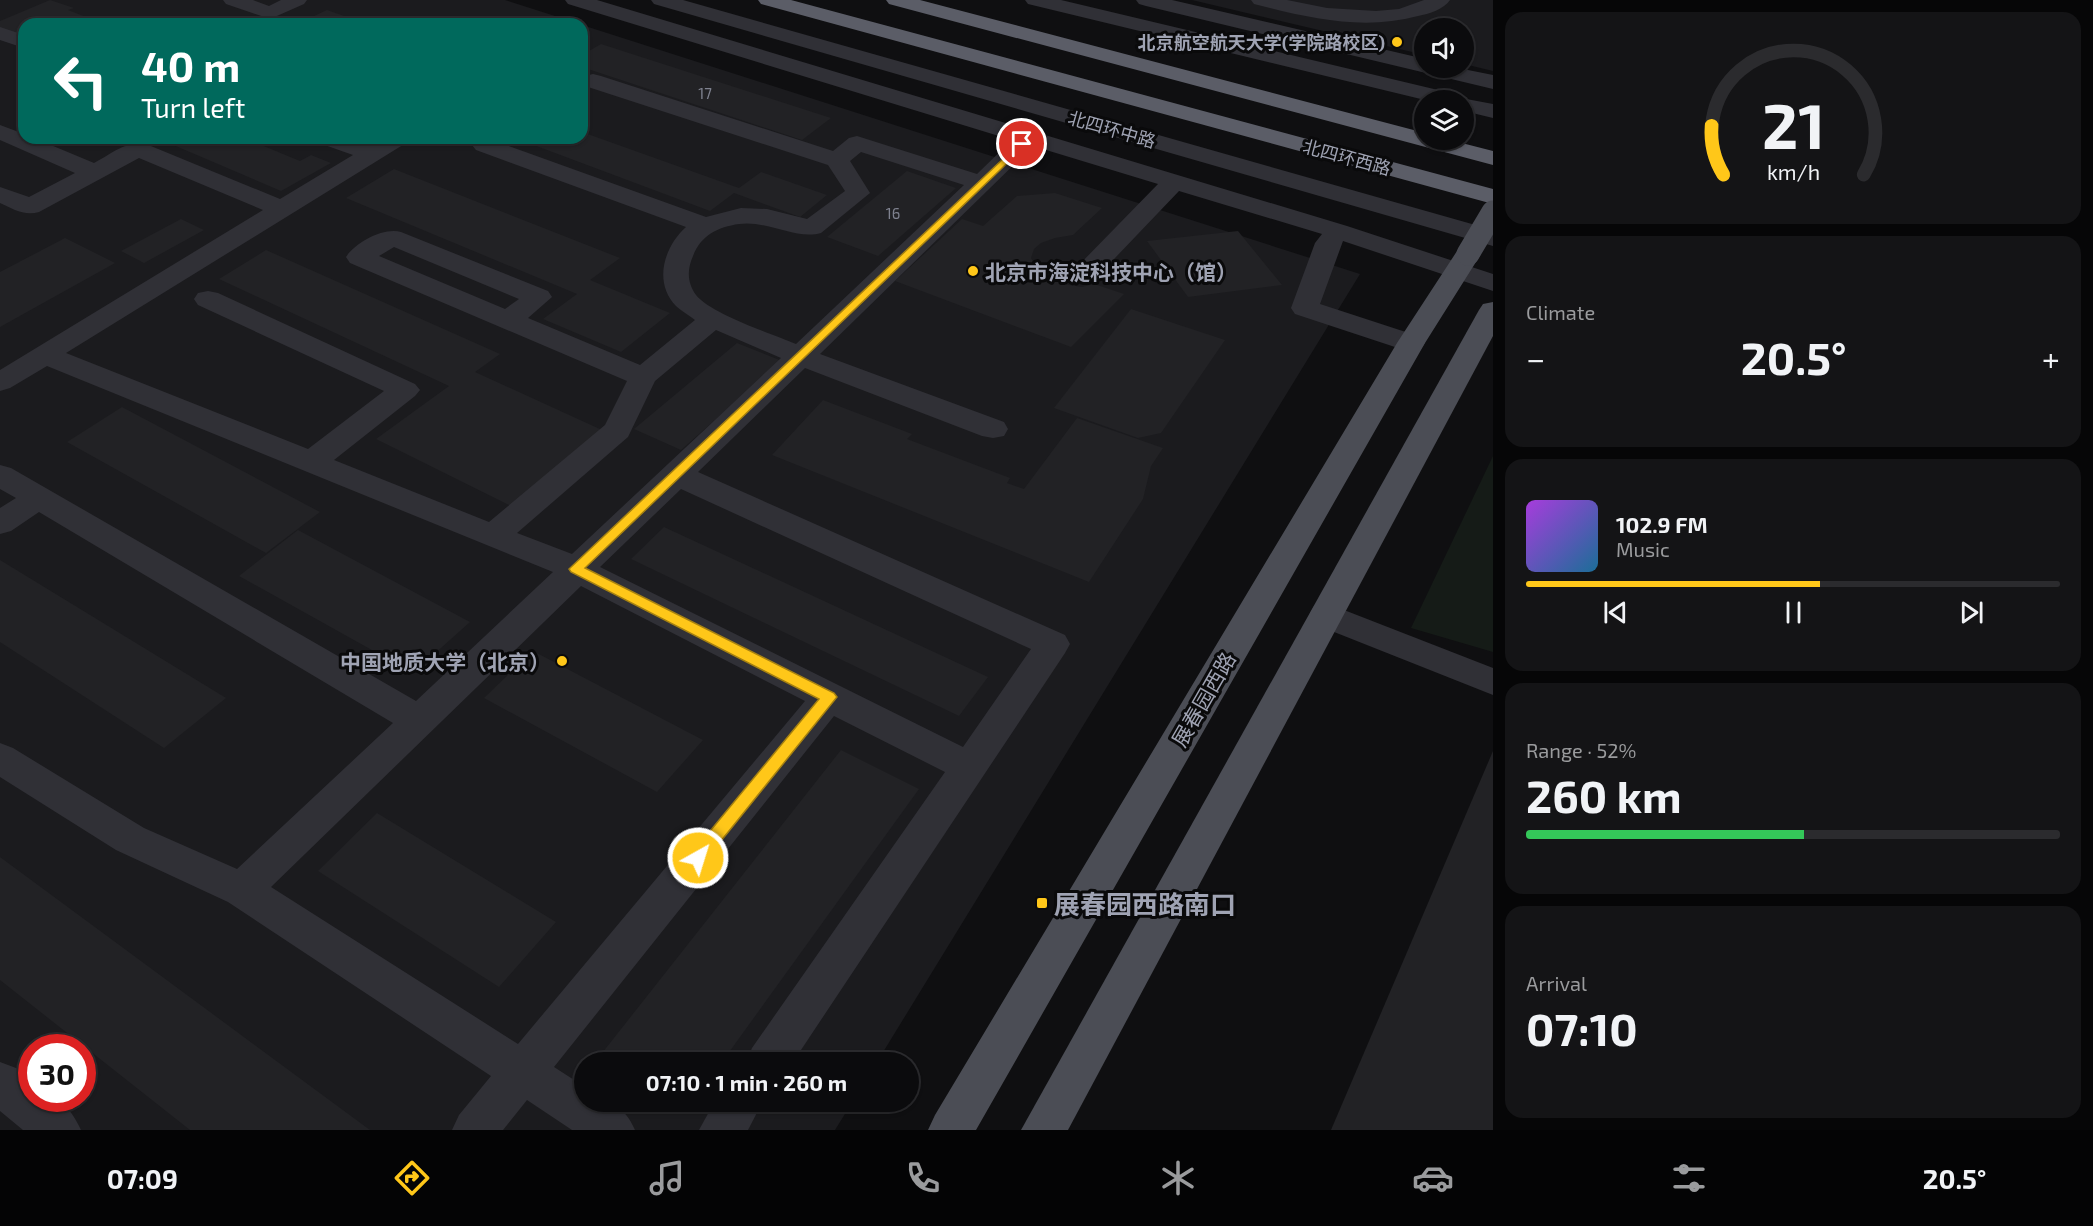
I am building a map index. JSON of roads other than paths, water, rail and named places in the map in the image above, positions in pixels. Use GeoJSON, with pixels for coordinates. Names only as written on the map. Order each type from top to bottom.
{"type":"FeatureCollection","features":[{"type":"Feature","properties":{"kind":"highway","name":"北四环中路"},"geometry":{"type":"LineString","coordinates":[[768,0],[1201,117]]}},
{"type":"Feature","properties":{"kind":"highway","name":"北四环西路"},"geometry":{"type":"LineString","coordinates":[[896,0],[1493,158]]}},
{"type":"Feature","properties":{"kind":"highway","name":"北四环西路"},"geometry":{"type":"LineString","coordinates":[[1201,117],[1493,197]]}},
{"type":"Feature","properties":{"kind":"main road","name":"展春园西路"},"geometry":{"type":"LineString","coordinates":[[951,1130],[1411,344],[1493,212]]}},
{"type":"Feature","properties":{"kind":"main road"},"geometry":{"type":"LineString","coordinates":[[1044,1130],[1493,310]]}},
{"type":"Feature","properties":{"kind":"street"},"geometry":{"type":"LineString","coordinates":[[233,0],[270,13],[297,0]]}},
{"type":"Feature","properties":{"kind":"street"},"geometry":{"type":"LineString","coordinates":[[575,0],[1338,231],[1463,262],[1493,283]]}},
{"type":"Feature","properties":{"kind":"street","name":"北四环中路"},"geometry":{"type":"LineString","coordinates":[[661,0],[1493,238]]}},
{"type":"Feature","properties":{"kind":"street"},"geometry":{"type":"LineString","coordinates":[[1035,0],[1414,91]]}},
{"type":"Feature","properties":{"kind":"street"},"geometry":{"type":"LineString","coordinates":[[1146,0],[1414,63]]}},
{"type":"Feature","properties":{"kind":"street"},"geometry":{"type":"LineString","coordinates":[[1261,0],[1317,12],[1364,16],[1411,12],[1440,0]]}},
{"type":"Feature","properties":{"kind":"street"},"geometry":{"type":"LineString","coordinates":[[588,22],[606,9]]}},
{"type":"Feature","properties":{"kind":"street"},"geometry":{"type":"LineString","coordinates":[[0,33],[18,40]]}},
{"type":"Feature","properties":{"kind":"street"},"geometry":{"type":"LineString","coordinates":[[1474,78],[1493,82]]}},
{"type":"Feature","properties":{"kind":"street"},"geometry":{"type":"LineString","coordinates":[[593,81],[837,160],[858,193],[812,228],[767,217],[741,216],[704,225],[686,241],[678,260],[675,280],[686,301],[713,319],[800,356],[993,429]]}},
{"type":"Feature","properties":{"kind":"street"},"geometry":{"type":"LineString","coordinates":[[1474,106],[1493,111]]}},
{"type":"Feature","properties":{"kind":"street"},"geometry":{"type":"LineString","coordinates":[[0,132],[18,140]]}},
{"type":"Feature","properties":{"kind":"street"},"geometry":{"type":"LineString","coordinates":[[242,890],[1028,138]]}},
{"type":"Feature","properties":{"kind":"street"},"geometry":{"type":"LineString","coordinates":[[837,160],[857,143],[981,183]]}},
{"type":"Feature","properties":{"kind":"street"},"geometry":{"type":"LineString","coordinates":[[28,144],[94,172]]}},
{"type":"Feature","properties":{"kind":"street"},"geometry":{"type":"LineString","coordinates":[[344,144],[372,154]]}},
{"type":"Feature","properties":{"kind":"street"},"geometry":{"type":"LineString","coordinates":[[0,382],[388,144]]}},
{"type":"Feature","properties":{"kind":"street"},"geometry":{"type":"LineString","coordinates":[[484,145],[704,225]]}},
{"type":"Feature","properties":{"kind":"street"},"geometry":{"type":"LineString","coordinates":[[0,194],[30,207],[138,149],[282,210]]}},
{"type":"Feature","properties":{"kind":"street"},"geometry":{"type":"LineString","coordinates":[[1085,274],[1174,182]]}},
{"type":"Feature","properties":{"kind":"street"},"geometry":{"type":"LineString","coordinates":[[1338,231],[1328,243],[1305,308],[1411,344]]}},
{"type":"Feature","properties":{"kind":"street"},"geometry":{"type":"LineString","coordinates":[[508,320],[538,297],[392,237],[359,257],[444,293],[643,377]]}},
{"type":"Feature","properties":{"kind":"street"},"geometry":{"type":"LineString","coordinates":[[208,299],[405,390],[311,462]]}},
{"type":"Feature","properties":{"kind":"street"},"geometry":{"type":"LineString","coordinates":[[493,536],[617,430],[643,377],[713,319]]}},
{"type":"Feature","properties":{"kind":"street"},"geometry":{"type":"LineString","coordinates":[[45,355],[576,569],[969,767]]}},
{"type":"Feature","properties":{"kind":"street"},"geometry":{"type":"LineString","coordinates":[[675,474],[1053,644],[775,1052]]}},
{"type":"Feature","properties":{"kind":"street"},"geometry":{"type":"LineString","coordinates":[[0,475],[418,720]]}},
{"type":"Feature","properties":{"kind":"street"},"geometry":{"type":"LineString","coordinates":[[0,524],[38,498]]}},
{"type":"Feature","properties":{"kind":"street"},"geometry":{"type":"LineString","coordinates":[[1326,615],[1493,682]]}},
{"type":"Feature","properties":{"kind":"street"},"geometry":{"type":"LineString","coordinates":[[475,1130],[829,697]]}},
{"type":"Feature","properties":{"kind":"street"},"geometry":{"type":"LineString","coordinates":[[0,758],[130,839],[242,890],[612,1130]]}},
{"type":"Feature","properties":{"kind":"street"},"geometry":{"type":"LineString","coordinates":[[0,1083],[58,1130]]}},
{"type":"Feature","properties":{"kind":"street"},"geometry":{"type":"LineString","coordinates":[[722,1130],[734,1112]]}},
{"type":"Feature","properties":{"kind":"place","name":"北京航空航天大学(学院路校区)"},"geometry":{"type":"Point","coordinates":[1397,42]}},
{"type":"Feature","properties":{"kind":"place","name":"北京市海淀科技中心（馆）"},"geometry":{"type":"Point","coordinates":[973,271]}},
{"type":"Feature","properties":{"kind":"place","name":"中国地质大学（北京）"},"geometry":{"type":"Point","coordinates":[562,661]}},
{"type":"Feature","properties":{"kind":"place","name":"展春园西路南口"},"geometry":{"type":"Point","coordinates":[1042,903]}}]}
